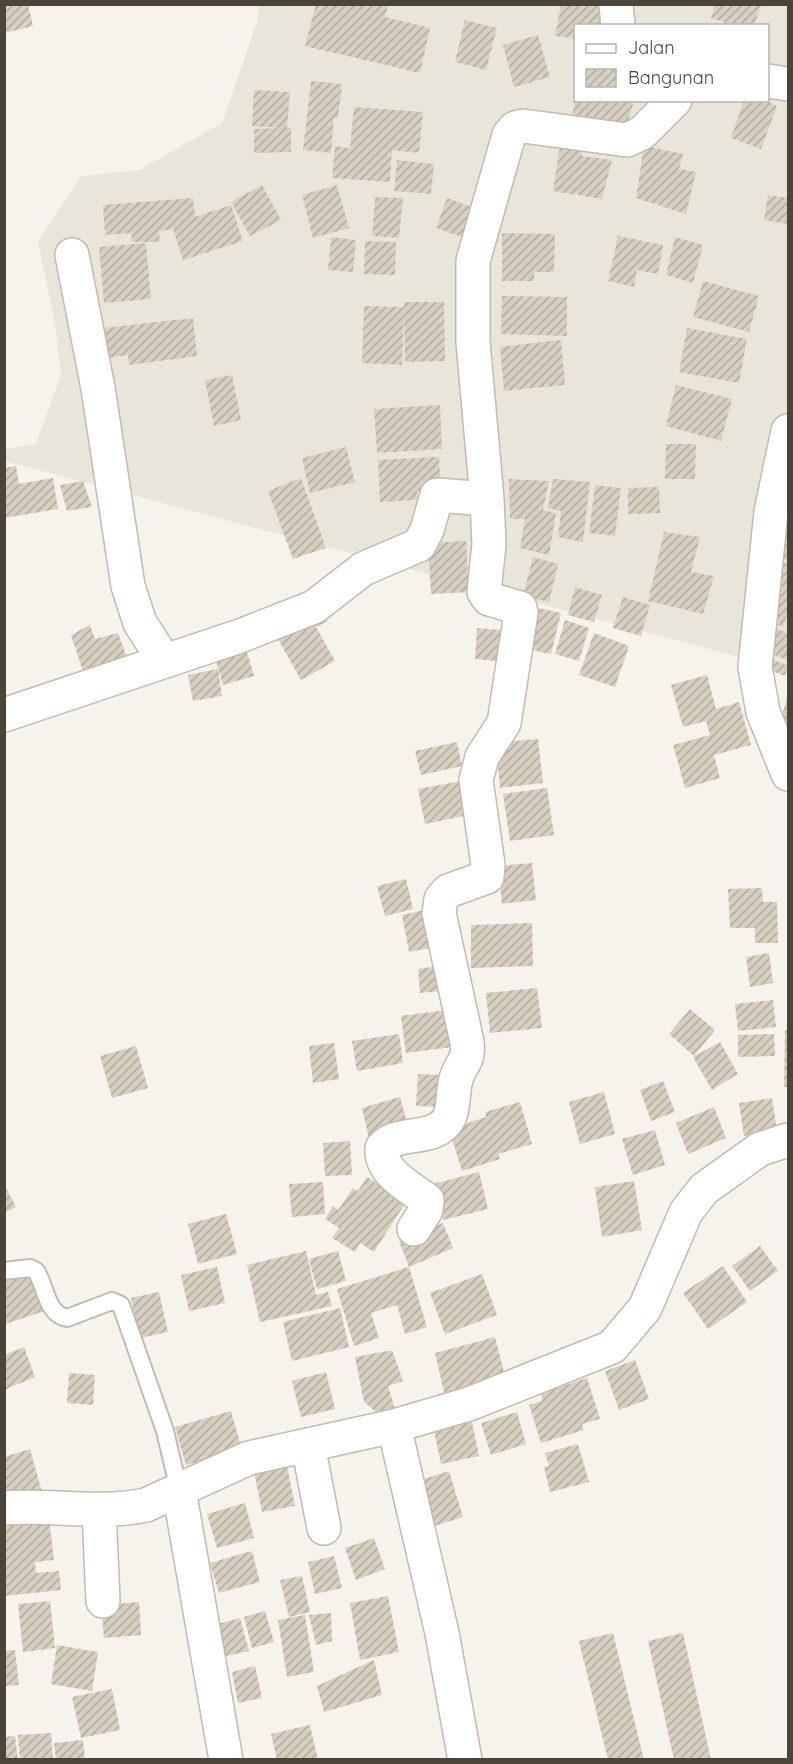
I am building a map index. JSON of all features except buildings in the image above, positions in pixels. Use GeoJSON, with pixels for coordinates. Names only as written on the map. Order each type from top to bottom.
{"type":"FeatureCollection","features":[{"type":"Feature","properties":{"kind":"street"},"geometry":{"type":"LineString","coordinates":[[616,4],[618,24]]}},
{"type":"Feature","properties":{"kind":"street"},"geometry":{"type":"LineString","coordinates":[[769,81],[789,84]]}},
{"type":"Feature","properties":{"kind":"street"},"geometry":{"type":"LineString","coordinates":[[414,1229],[426,1210],[427,1200],[396,1177],[387,1166],[382,1148],[394,1140],[420,1136],[437,1129],[448,1120],[457,1075],[468,1058],[439,906],[443,894],[487,877],[488,865],[476,780],[477,769],[504,723],[521,619],[520,608],[489,598],[484,592],[489,544],[473,342],[473,261],[509,135],[515,128],[523,126],[627,140],[642,133],[673,102]]}},
{"type":"Feature","properties":{"kind":"street"},"geometry":{"type":"LineString","coordinates":[[72,255],[98,388],[132,606],[164,660]]}},
{"type":"Feature","properties":{"kind":"street"},"geometry":{"type":"LineString","coordinates":[[789,431],[771,512],[755,667],[763,712],[789,774]]}},
{"type":"Feature","properties":{"kind":"street"},"geometry":{"type":"LineString","coordinates":[[4,715],[240,636],[314,608],[363,569],[419,545],[427,530],[437,495],[487,499]]}},
{"type":"Feature","properties":{"kind":"street"},"geometry":{"type":"LineString","coordinates":[[4,1508],[29,1506],[129,1509],[146,1506],[249,1458],[394,1426],[470,1404],[612,1347],[645,1308],[686,1212],[704,1189],[760,1149],[789,1140]]}},
{"type":"Feature","properties":{"kind":"street"},"geometry":{"type":"LineString","coordinates":[[394,1426],[442,1633],[465,1760]]}},
{"type":"Feature","properties":{"kind":"street"},"geometry":{"type":"LineString","coordinates":[[308,1445],[324,1528]]}},
{"type":"Feature","properties":{"kind":"street"},"geometry":{"type":"LineString","coordinates":[[179,1490],[226,1760]]}},
{"type":"Feature","properties":{"kind":"street"},"geometry":{"type":"LineString","coordinates":[[99,1509],[103,1601]]}},
{"type":"Feature","properties":{"kind":"lane"},"geometry":{"type":"LineString","coordinates":[[4,1271],[30,1268],[36,1271],[54,1313],[61,1317],[67,1318],[112,1301],[121,1305],[165,1431],[179,1490]]}},
{"type":"Feature","properties":{"kind":"shaded area"},"geometry":{"type":"Polygon","coordinates":[[[259,5],[788,5],[788,670],[5,461],[4,449],[36,444],[61,375],[55,324],[38,241],[81,176],[139,170],[222,123],[257,22],[259,5]]]}}]}
